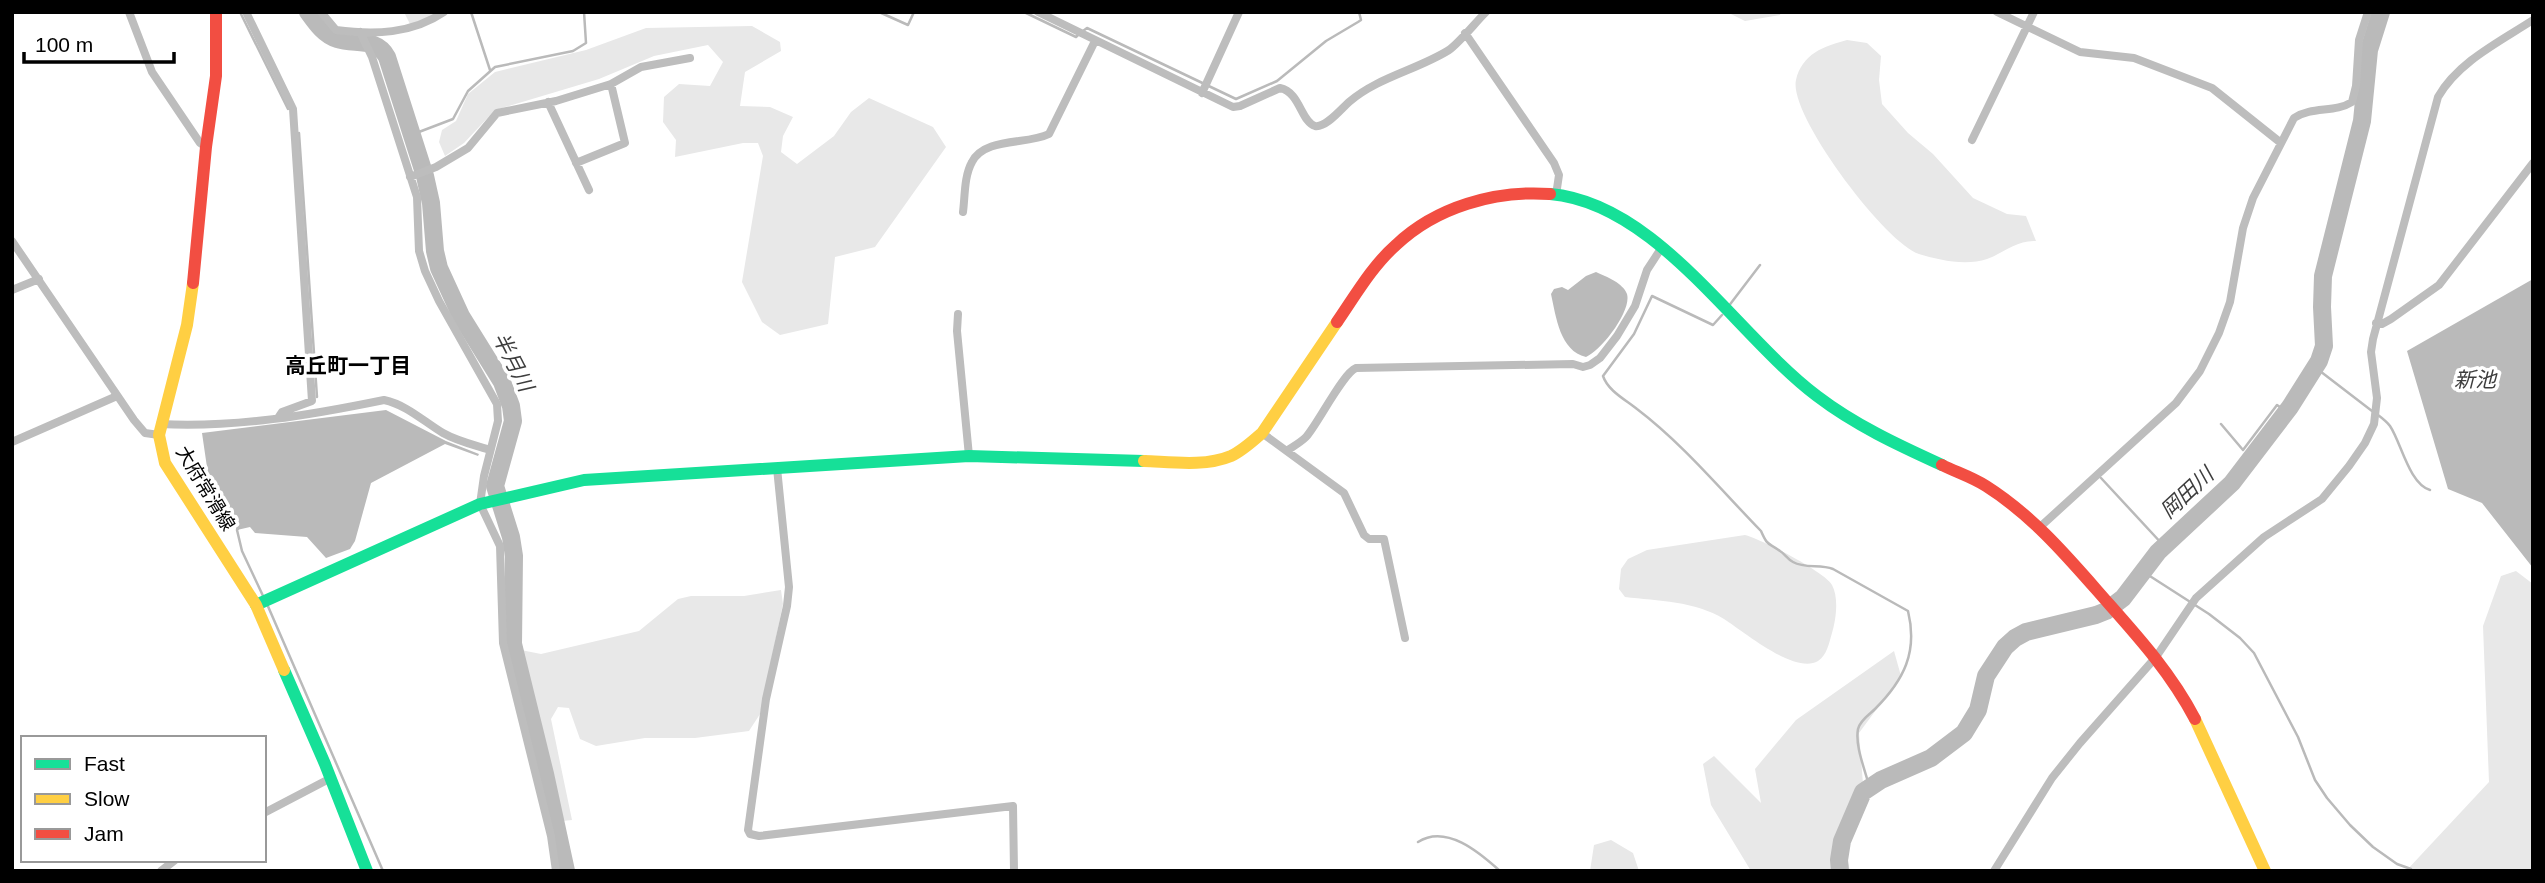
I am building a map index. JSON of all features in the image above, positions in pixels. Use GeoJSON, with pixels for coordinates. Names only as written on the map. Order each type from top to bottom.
{"type":"FeatureCollection","features":[{"type":"Feature","properties":{"kind":"street"},"geometry":{"type":"LineString","coordinates":[[129,12],[152,72],[200,143],[206,147]]}},
{"type":"Feature","properties":{"kind":"street"},"geometry":{"type":"LineString","coordinates":[[159,430],[187,325],[194,275],[216,75],[216,12]]}},
{"type":"Feature","properties":{"kind":"street"},"geometry":{"type":"LineString","coordinates":[[246,12],[293,110],[312,401],[282,412],[278,418]]}},
{"type":"Feature","properties":{"kind":"street"},"geometry":{"type":"LineString","coordinates":[[321,12],[336,30],[361,35],[417,28],[444,12]]}},
{"type":"Feature","properties":{"kind":"street"},"geometry":{"type":"LineString","coordinates":[[1038,12],[1233,107],[1280,88],[1286,89],[1292,93],[1311,124],[1317,126],[1323,125],[1352,99],[1371,87],[1449,50],[1486,12]]}},
{"type":"Feature","properties":{"kind":"street"},"geometry":{"type":"LineString","coordinates":[[1202,93],[1239,12]]}},
{"type":"Feature","properties":{"kind":"street"},"geometry":{"type":"LineString","coordinates":[[1997,12],[2080,52],[2134,58],[2212,88],[2281,143]]}},
{"type":"Feature","properties":{"kind":"street"},"geometry":{"type":"LineString","coordinates":[[1972,140],[2034,12]]}},
{"type":"Feature","properties":{"kind":"street"},"geometry":{"type":"LineString","coordinates":[[2040,527],[2176,402],[2200,371],[2219,333],[2230,302],[2243,228],[2253,198],[2290,123],[2302,112],[2345,106],[2352,102],[2360,31],[2368,12]]}},
{"type":"Feature","properties":{"kind":"street"},"geometry":{"type":"LineString","coordinates":[[1994,871],[2052,778],[2156,657],[2196,598],[2264,537],[2322,499],[2365,443],[2374,424],[2376,398],[2371,352],[2376,323],[2438,97],[2446,82],[2467,64],[2533,20]]}},
{"type":"Feature","properties":{"kind":"street"},"geometry":{"type":"LineString","coordinates":[[1465,33],[1554,163],[1559,175],[1556,195]]}},
{"type":"Feature","properties":{"kind":"street"},"geometry":{"type":"LineString","coordinates":[[361,35],[369,49],[414,175],[419,251],[425,271],[497,404],[498,421],[490,450],[485,503],[500,546],[503,643],[551,836],[556,871]]}},
{"type":"Feature","properties":{"kind":"street"},"geometry":{"type":"LineString","coordinates":[[963,212],[972,161],[986,148],[1033,140],[1049,134],[1095,41]]}},
{"type":"Feature","properties":{"kind":"street"},"geometry":{"type":"LineString","coordinates":[[414,175],[468,148],[497,113],[611,84],[641,67],[690,58]]}},
{"type":"Feature","properties":{"kind":"street"},"geometry":{"type":"LineString","coordinates":[[576,163],[625,143],[611,84]]}},
{"type":"Feature","properties":{"kind":"street"},"geometry":{"type":"LineString","coordinates":[[548,102],[589,190]]}},
{"type":"Feature","properties":{"kind":"street"},"geometry":{"type":"LineString","coordinates":[[2376,323],[2382,324],[2391,319],[2439,285],[2533,163]]}},
{"type":"Feature","properties":{"kind":"street"},"geometry":{"type":"LineString","coordinates":[[256,605],[485,503],[584,480],[969,456],[1204,462],[1231,456],[1262,433],[1379,262],[1409,234],[1455,208],[1495,196],[1531,193],[1556,195],[1600,207],[1617,215],[1662,247],[1787,371],[1817,396],[1873,433],[1983,484],[2040,527],[2156,657],[2193,713],[2265,871]]}},
{"type":"Feature","properties":{"kind":"street"},"geometry":{"type":"LineString","coordinates":[[12,241],[145,433],[278,418],[384,400],[394,402],[443,433],[490,450]]}},
{"type":"Feature","properties":{"kind":"street"},"geometry":{"type":"LineString","coordinates":[[1287,450],[1306,437],[1346,375],[1356,368],[1590,365],[1600,358],[1628,320],[1647,270],[1662,247]]}},
{"type":"Feature","properties":{"kind":"street"},"geometry":{"type":"LineString","coordinates":[[12,290],[39,279]]}},
{"type":"Feature","properties":{"kind":"street"},"geometry":{"type":"LineString","coordinates":[[958,314],[957,331],[969,456]]}},
{"type":"Feature","properties":{"kind":"street"},"geometry":{"type":"LineString","coordinates":[[12,442],[117,396]]}},
{"type":"Feature","properties":{"kind":"street","name":"大府常滑線"},"geometry":{"type":"LineString","coordinates":[[159,430],[165,463],[256,605],[325,764],[367,871]]}},
{"type":"Feature","properties":{"kind":"street"},"geometry":{"type":"LineString","coordinates":[[1262,433],[1344,493],[1364,535],[1369,539],[1384,539],[1405,638]]}},
{"type":"Feature","properties":{"kind":"street"},"geometry":{"type":"LineString","coordinates":[[777,468],[789,587],[766,699],[748,821],[750,834],[759,836],[835,828],[1013,806],[1014,871]]}},
{"type":"Feature","properties":{"kind":"street"},"geometry":{"type":"LineString","coordinates":[[266,812],[329,779]]}},
{"type":"Feature","properties":{"kind":"shaded area"},"geometry":{"type":"Polygon","coordinates":[[[404,12],[436,12],[426,20],[410,24],[404,12]]]}},
{"type":"Feature","properties":{"kind":"shaded area"},"geometry":{"type":"Polygon","coordinates":[[[1727,12],[1781,12],[1780,15],[1745,21],[1727,12]]]}},
{"type":"Feature","properties":{"kind":"shaded area"},"geometry":{"type":"Polygon","coordinates":[[[752,26],[780,42],[781,51],[745,72],[740,106],[770,107],[793,117],[783,136],[781,152],[797,164],[834,136],[851,112],[869,98],[933,127],[946,147],[875,247],[835,257],[828,324],[780,335],[762,322],[742,282],[763,156],[758,143],[743,143],[675,157],[676,140],[663,122],[664,97],[679,84],[710,86],[723,62],[708,45],[654,56],[599,79],[495,110],[464,143],[445,156],[439,142],[442,130],[456,121],[468,94],[495,72],[586,50],[646,28],[752,26]]]}},
{"type":"Feature","properties":{"kind":"shaded area"},"geometry":{"type":"Polygon","coordinates":[[[1847,40],[1867,43],[1881,56],[1879,80],[1882,104],[1908,133],[1933,154],[1973,198],[2007,214],[2026,216],[2036,241],[2016,245],[1979,261],[1952,261],[1919,254],[1884,227],[1822,147],[1798,97],[1796,80],[1803,64],[1822,48],[1847,40]]]}},
{"type":"Feature","properties":{"kind":"shaded area"},"geometry":{"type":"Polygon","coordinates":[[[1745,535],[1806,565],[1832,585],[1836,602],[1835,622],[1824,656],[1818,661],[1808,664],[1783,657],[1713,613],[1676,603],[1625,597],[1619,589],[1621,569],[1628,559],[1647,550],[1745,535]]]}},
{"type":"Feature","properties":{"kind":"shaded area"},"geometry":{"type":"Polygon","coordinates":[[[2516,571],[2533,584],[2533,871],[2406,871],[2489,782],[2483,626],[2501,576],[2516,571]]]}},
{"type":"Feature","properties":{"kind":"shaded area"},"geometry":{"type":"Polygon","coordinates":[[[781,590],[783,604],[760,714],[749,731],[695,738],[645,738],[596,746],[580,739],[569,708],[558,707],[551,719],[572,820],[562,821],[516,649],[541,654],[639,631],[678,599],[691,596],[744,596],[781,590]]]}},
{"type":"Feature","properties":{"kind":"shaded area"},"geometry":{"type":"Polygon","coordinates":[[[1894,651],[1901,676],[1859,733],[1863,784],[1840,829],[1850,871],[1751,871],[1711,805],[1703,764],[1714,756],[1761,803],[1755,769],[1796,720],[1894,651]]]}},
{"type":"Feature","properties":{"kind":"shaded area"},"geometry":{"type":"Polygon","coordinates":[[[1611,840],[1633,853],[1639,871],[1590,871],[1594,845],[1611,840]]]}},
{"type":"Feature","properties":{"kind":"water"},"geometry":{"type":"Polygon","coordinates":[[[1596,272],[1622,287],[1627,294],[1627,301],[1614,330],[1586,357],[1577,354],[1565,340],[1557,322],[1551,294],[1554,289],[1562,287],[1568,290],[1596,272]]]}},
{"type":"Feature","properties":{"kind":"water","name":"新池"},"geometry":{"type":"Polygon","coordinates":[[[2533,279],[2533,568],[2482,503],[2448,489],[2407,351],[2533,279]]]}},
{"type":"Feature","properties":{"kind":"water"},"geometry":{"type":"Polygon","coordinates":[[[386,410],[446,441],[479,454],[478,456],[445,444],[371,483],[355,541],[350,549],[326,558],[307,537],[255,533],[250,527],[237,530],[209,481],[202,433],[386,410]]]}},
{"type":"Feature","properties":{"kind":"waterway"},"geometry":{"type":"LineString","coordinates":[[240,12],[288,109]]}},
{"type":"Feature","properties":{"kind":"waterway","name":"半月川"},"geometry":{"type":"LineString","coordinates":[[308,12],[328,35],[344,41],[371,44],[387,57],[425,176],[439,268],[461,316],[502,382],[511,406],[513,421],[495,486],[514,556],[513,644],[566,871]]}},
{"type":"Feature","properties":{"kind":"waterway"},"geometry":{"type":"LineString","coordinates":[[471,12],[490,70]]}},
{"type":"Feature","properties":{"kind":"waterway"},"geometry":{"type":"LineString","coordinates":[[411,135],[453,119],[468,91],[495,67],[573,51],[586,43],[584,12]]}},
{"type":"Feature","properties":{"kind":"waterway"},"geometry":{"type":"LineString","coordinates":[[879,12],[908,25],[914,12]]}},
{"type":"Feature","properties":{"kind":"waterway"},"geometry":{"type":"LineString","coordinates":[[1024,12],[1076,37],[1078,35]]}},
{"type":"Feature","properties":{"kind":"waterway"},"geometry":{"type":"LineString","coordinates":[[1083,31],[1087,28],[1236,99],[1277,81],[1326,41],[1361,20],[1359,12]]}},
{"type":"Feature","properties":{"kind":"waterway","name":"岡田川"},"geometry":{"type":"LineString","coordinates":[[1840,871],[1842,841],[1863,792],[1881,780],[1931,758],[1964,733],[1978,710],[1986,676],[2005,647],[2015,638],[2026,632],[2096,615],[2123,598],[2158,552],[2232,483],[2290,407],[2319,361],[2324,346],[2323,276],[2362,121],[2369,50],[2381,12]]}},
{"type":"Feature","properties":{"kind":"waterway"},"geometry":{"type":"LineString","coordinates":[[299,133],[317,397]]}},
{"type":"Feature","properties":{"kind":"waterway"},"geometry":{"type":"LineString","coordinates":[[1728,307],[1760,265]]}},
{"type":"Feature","properties":{"kind":"waterway"},"geometry":{"type":"LineString","coordinates":[[1722,315],[1713,325],[1652,296],[1634,334],[1603,376],[1613,391],[1686,452],[1761,531],[1767,542],[1789,559],[1802,565],[1833,569],[1908,611],[1911,626],[1910,652],[1901,676],[1858,729],[1859,749],[1870,786]]}},
{"type":"Feature","properties":{"kind":"waterway"},"geometry":{"type":"LineString","coordinates":[[2316,368],[2372,411]]}},
{"type":"Feature","properties":{"kind":"waterway"},"geometry":{"type":"LineString","coordinates":[[2221,424],[2243,450],[2277,405],[2287,412]]}},
{"type":"Feature","properties":{"kind":"waterway"},"geometry":{"type":"LineString","coordinates":[[2378,415],[2390,426],[2416,480],[2430,490]]}},
{"type":"Feature","properties":{"kind":"waterway"},"geometry":{"type":"LineString","coordinates":[[2101,478],[2164,546]]}},
{"type":"Feature","properties":{"kind":"waterway"},"geometry":{"type":"LineString","coordinates":[[239,527],[237,530],[242,551],[264,598]]}},
{"type":"Feature","properties":{"kind":"waterway"},"geometry":{"type":"LineString","coordinates":[[2142,571],[2209,614],[2240,638],[2254,653],[2298,737],[2315,780],[2327,798],[2373,847],[2397,864],[2411,869]]}},
{"type":"Feature","properties":{"kind":"waterway"},"geometry":{"type":"LineString","coordinates":[[267,604],[383,871]]}},
{"type":"Feature","properties":{"kind":"waterway"},"geometry":{"type":"LineString","coordinates":[[1418,842],[1429,837],[1451,838],[1472,849],[1500,871]]}},
{"type":"Feature","properties":{"kind":"traffic: fast"},"geometry":{"type":"LineString","coordinates":[[1550,194],[1589,203],[1625,221],[1660,246],[1693,275],[1786,370],[1817,396],[1862,425],[1942,465]]}},
{"type":"Feature","properties":{"kind":"traffic: fast"},"geometry":{"type":"LineString","coordinates":[[256,605],[480,504],[584,480],[969,456],[1144,461]]}},
{"type":"Feature","properties":{"kind":"traffic: fast"},"geometry":{"type":"LineString","coordinates":[[284,670],[367,871]]}},
{"type":"Feature","properties":{"kind":"traffic: slow"},"geometry":{"type":"LineString","coordinates":[[193,283],[187,325],[159,435],[165,463],[256,605],[284,670]]}},
{"type":"Feature","properties":{"kind":"traffic: slow"},"geometry":{"type":"LineString","coordinates":[[1144,461],[1210,462],[1231,456],[1243,449],[1262,433],[1337,322]]}},
{"type":"Feature","properties":{"kind":"traffic: slow"},"geometry":{"type":"LineString","coordinates":[[2195,719],[2265,871]]}},
{"type":"Feature","properties":{"kind":"traffic: jam"},"geometry":{"type":"LineString","coordinates":[[193,283],[216,76],[216,12]]}},
{"type":"Feature","properties":{"kind":"traffic: jam"},"geometry":{"type":"LineString","coordinates":[[1337,322],[1387,253],[1429,220],[1488,198],[1529,193],[1550,194]]}},
{"type":"Feature","properties":{"kind":"traffic: jam"},"geometry":{"type":"LineString","coordinates":[[1942,465],[1981,483],[2004,498],[2052,540],[2155,658],[2195,719]]}},
{"type":"Feature","properties":{"kind":"district","name":"高丘町一丁目"},"geometry":{"type":"Point","coordinates":[348,366]}}]}
